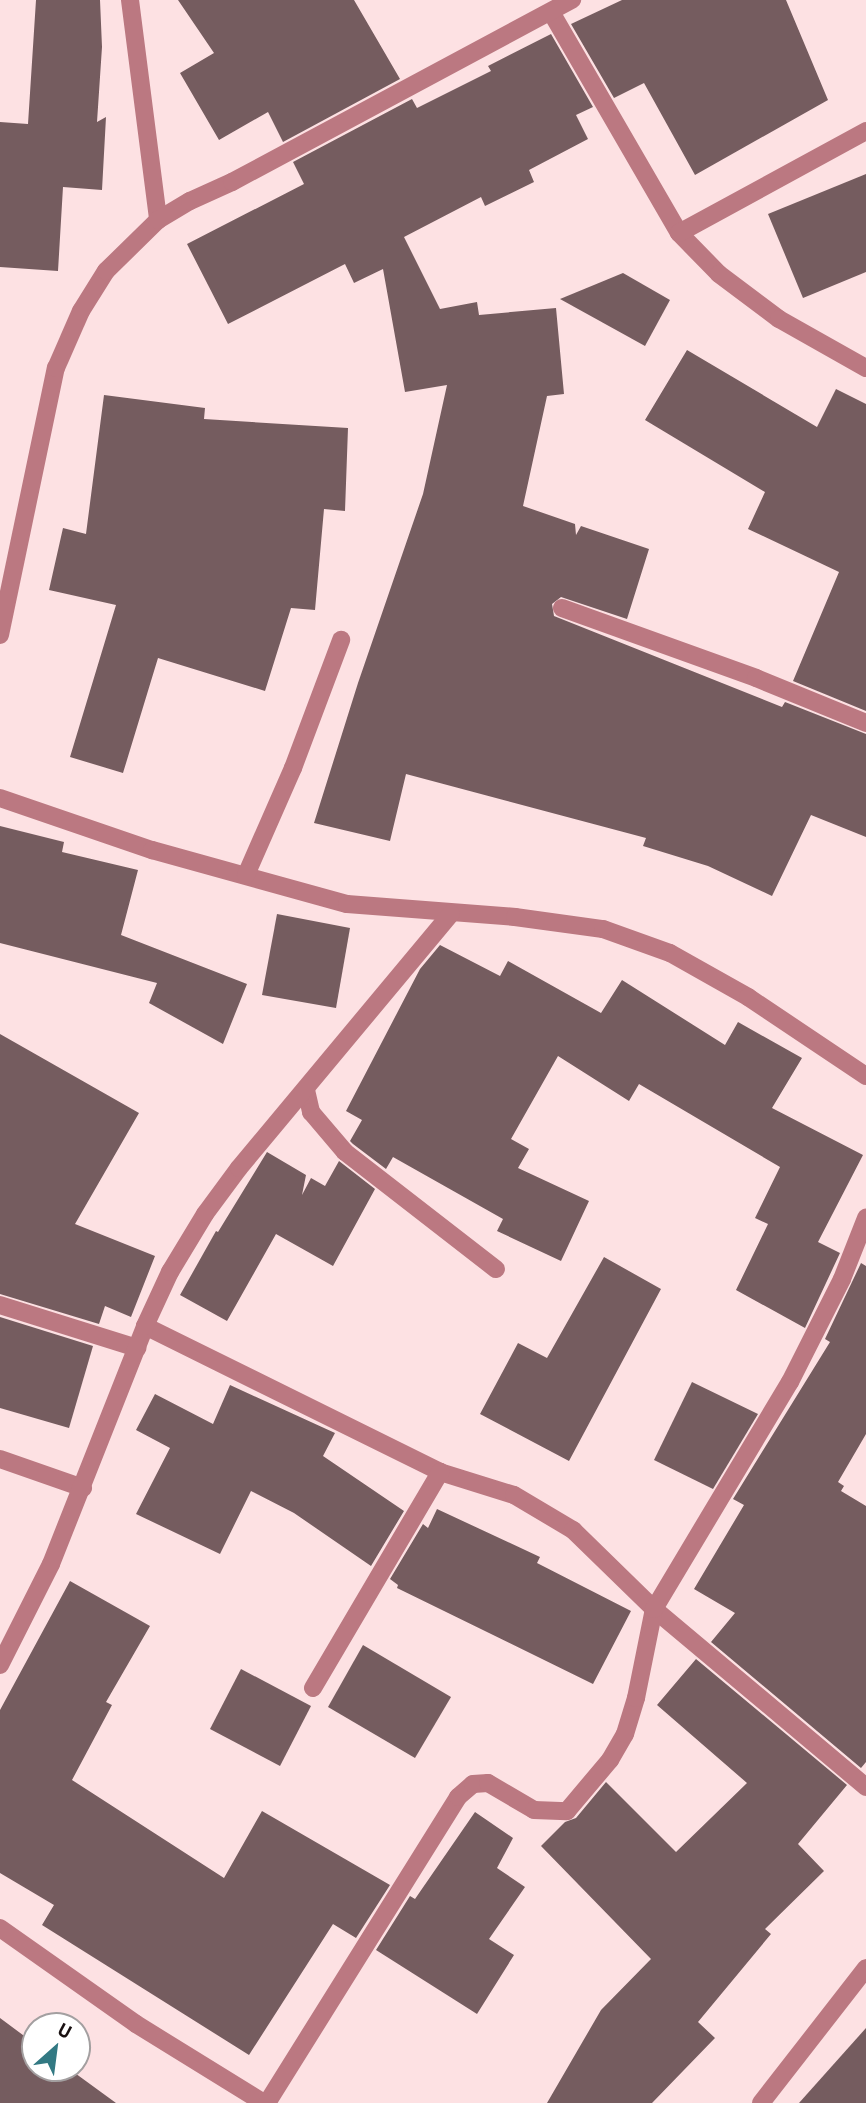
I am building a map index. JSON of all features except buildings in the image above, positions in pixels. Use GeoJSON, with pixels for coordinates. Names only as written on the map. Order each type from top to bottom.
{"type":"FeatureCollection","features":[{"type":"Feature","properties":{"kind":"street"},"geometry":{"type":"LineString","coordinates":[[130,0],[158,219]]}},
{"type":"Feature","properties":{"kind":"street"},"geometry":{"type":"LineString","coordinates":[[0,635],[56,368],[81,311],[107,271],[158,219],[572,0]]}},
{"type":"Feature","properties":{"kind":"street"},"geometry":{"type":"LineString","coordinates":[[551,12],[678,233],[719,274],[779,318],[866,368]]}},
{"type":"Feature","properties":{"kind":"street"},"geometry":{"type":"LineString","coordinates":[[678,233],[866,131]]}},
{"type":"Feature","properties":{"kind":"street"},"geometry":{"type":"LineString","coordinates":[[562,607],[756,678],[866,723]]}},
{"type":"Feature","properties":{"kind":"street"},"geometry":{"type":"LineString","coordinates":[[246,875],[293,768],[341,640]]}},
{"type":"Feature","properties":{"kind":"street"},"geometry":{"type":"LineString","coordinates":[[0,798],[152,850],[347,904],[515,917],[603,929],[670,953],[748,997],[866,1076]]}},
{"type":"Feature","properties":{"kind":"street"},"geometry":{"type":"LineString","coordinates":[[0,1665],[29,1613],[83,1488],[145,1326],[170,1272],[205,1214],[246,1160],[451,914]]}},
{"type":"Feature","properties":{"kind":"street"},"geometry":{"type":"LineString","coordinates":[[306,1090],[310,1112],[345,1152],[496,1269]]}},
{"type":"Feature","properties":{"kind":"street"},"geometry":{"type":"LineString","coordinates":[[0,1928],[136,2024],[266,2103],[458,1797],[473,1784],[488,1783],[534,1810],[567,1811],[597,1778],[625,1734],[636,1698],[654,1609],[790,1382],[842,1279],[866,1218]]}},
{"type":"Feature","properties":{"kind":"street"},"geometry":{"type":"LineString","coordinates":[[0,1306],[136,1348]]}},
{"type":"Feature","properties":{"kind":"street"},"geometry":{"type":"LineString","coordinates":[[145,1326],[440,1472],[514,1495],[573,1530],[654,1609],[866,1787]]}},
{"type":"Feature","properties":{"kind":"street"},"geometry":{"type":"LineString","coordinates":[[0,1460],[83,1488]]}},
{"type":"Feature","properties":{"kind":"street"},"geometry":{"type":"LineString","coordinates":[[313,1688],[440,1472]]}},
{"type":"Feature","properties":{"kind":"street"},"geometry":{"type":"LineString","coordinates":[[761,2103],[866,1968]]}}]}
